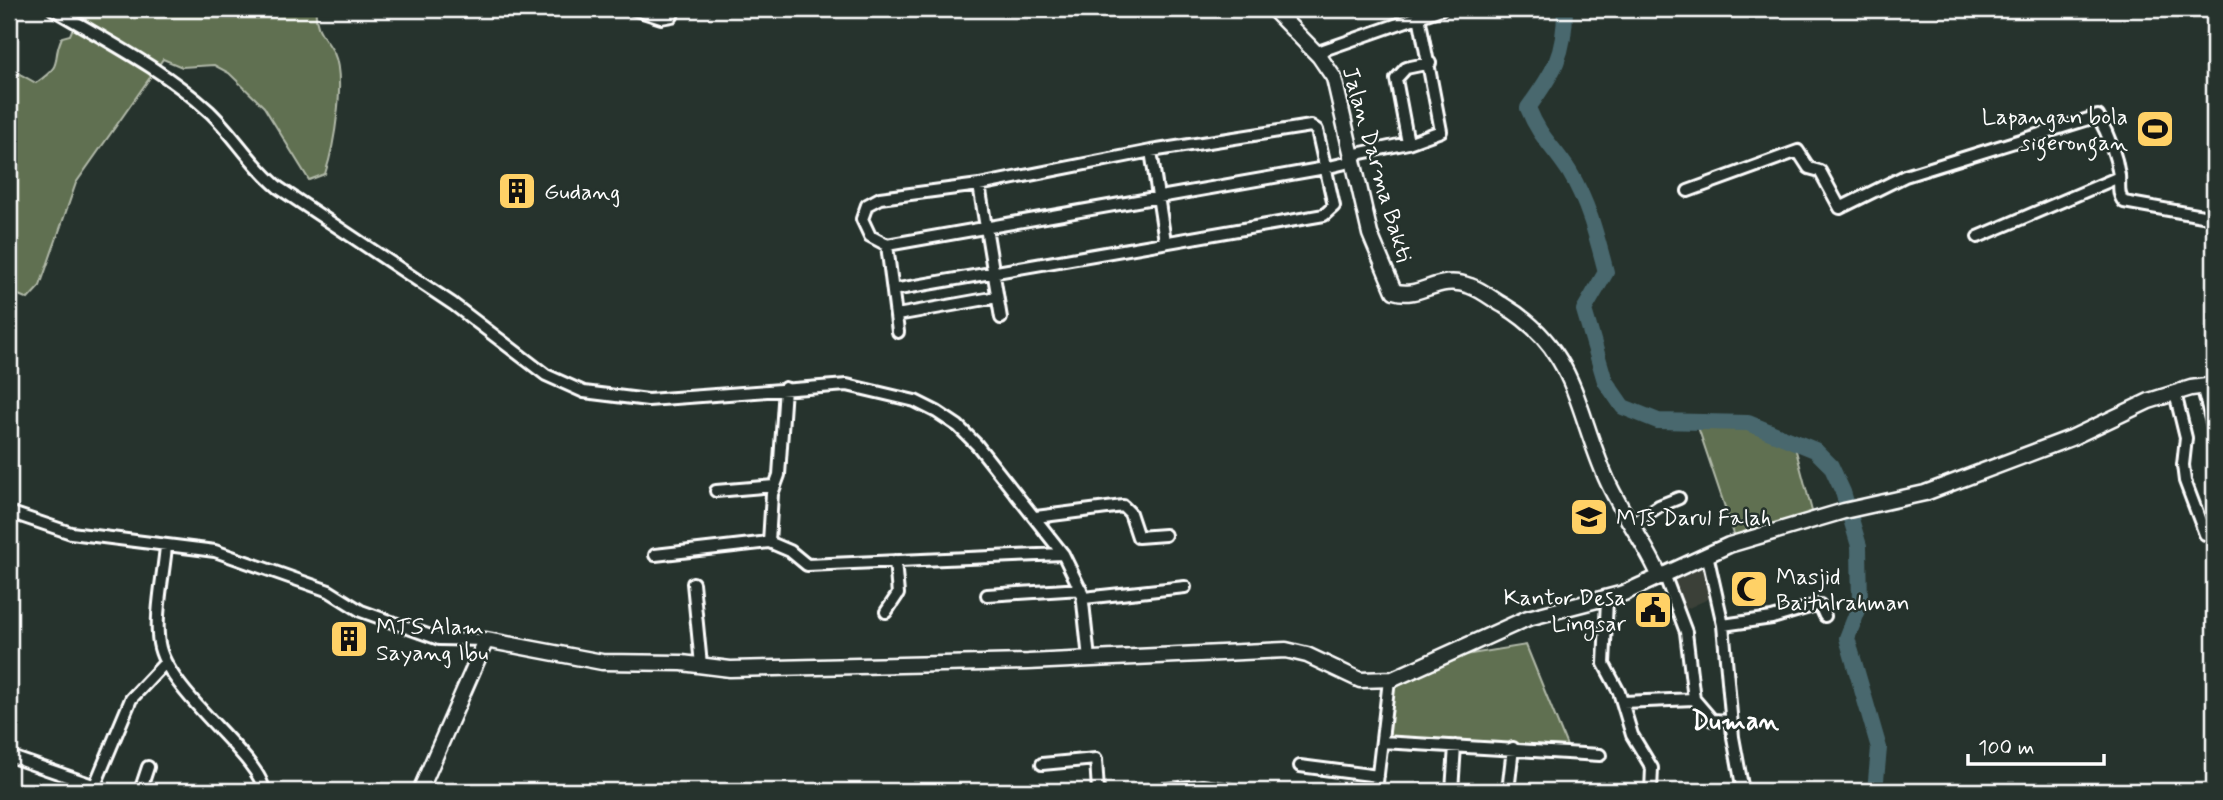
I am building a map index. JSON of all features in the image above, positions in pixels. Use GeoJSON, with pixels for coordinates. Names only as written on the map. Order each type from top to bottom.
{"type":"FeatureCollection","features":[{"type":"Feature","properties":{"kind":"street"},"geometry":{"type":"LineString","coordinates":[[53,9],[162,74],[212,115],[258,169],[279,188],[442,296],[546,375],[592,394],[648,400],[847,385],[925,406],[968,435],[1063,554],[1082,593],[1089,659]]}},
{"type":"Feature","properties":{"kind":"street"},"geometry":{"type":"LineString","coordinates":[[633,9],[661,18],[672,16],[674,9]]}},
{"type":"Feature","properties":{"kind":"street","name":"Jalan Darma Bakti"},"geometry":{"type":"LineString","coordinates":[[1273,9],[1315,52],[1334,78],[1374,248],[1394,291],[1403,294],[1451,280],[1471,286],[1538,329],[1551,345],[1568,377],[1607,481],[1662,575],[1686,632],[1694,699]]}},
{"type":"Feature","properties":{"kind":"street"},"geometry":{"type":"LineString","coordinates":[[1315,52],[1441,9]]}},
{"type":"Feature","properties":{"kind":"street"},"geometry":{"type":"LineString","coordinates":[[893,290],[1329,213],[1334,206],[1325,169],[1317,130],[1311,126],[872,202],[863,213],[863,226],[876,241],[887,245],[1325,169],[1353,158],[1408,144],[1441,131],[1419,16]]}},
{"type":"Feature","properties":{"kind":"street"},"geometry":{"type":"LineString","coordinates":[[1408,144],[1396,79],[1406,68],[1430,63]]}},
{"type":"Feature","properties":{"kind":"street"},"geometry":{"type":"LineString","coordinates":[[1688,191],[1799,151],[1810,168],[1820,171],[1840,208],[1905,176],[2098,116],[2112,148],[2119,177],[2120,196],[2127,204],[2214,218]]}},
{"type":"Feature","properties":{"kind":"street"},"geometry":{"type":"LineString","coordinates":[[1151,152],[1165,241]]}},
{"type":"Feature","properties":{"kind":"street"},"geometry":{"type":"LineString","coordinates":[[1978,237],[2119,177]]}},
{"type":"Feature","properties":{"kind":"street"},"geometry":{"type":"LineString","coordinates":[[979,185],[1001,318]]}},
{"type":"Feature","properties":{"kind":"street"},"geometry":{"type":"LineString","coordinates":[[887,245],[898,332]]}},
{"type":"Feature","properties":{"kind":"street"},"geometry":{"type":"LineString","coordinates":[[897,316],[997,297]]}},
{"type":"Feature","properties":{"kind":"street"},"geometry":{"type":"LineString","coordinates":[[9,512],[71,533],[215,551],[329,591],[361,611],[439,639],[514,643],[590,661],[763,669],[808,665],[885,666],[1286,650],[1307,655],[1352,677],[1389,680],[1544,612],[1607,600],[1707,554],[1762,534],[1844,511],[1925,493],[2071,438],[2133,408],[2175,393],[2208,385],[2214,430]]}},
{"type":"Feature","properties":{"kind":"street"},"geometry":{"type":"LineString","coordinates":[[769,542],[774,486],[779,475],[785,388]]}},
{"type":"Feature","properties":{"kind":"street"},"geometry":{"type":"LineString","coordinates":[[2175,393],[2186,438],[2183,465],[2185,481],[2205,534]]}},
{"type":"Feature","properties":{"kind":"street"},"geometry":{"type":"LineString","coordinates":[[716,491],[774,486]]}},
{"type":"Feature","properties":{"kind":"street"},"geometry":{"type":"LineString","coordinates":[[1632,524],[1659,506],[1679,498]]}},
{"type":"Feature","properties":{"kind":"street"},"geometry":{"type":"LineString","coordinates":[[1036,517],[1123,506],[1130,513],[1138,537],[1165,535]]}},
{"type":"Feature","properties":{"kind":"street"},"geometry":{"type":"LineString","coordinates":[[655,555],[769,542],[790,551],[807,565],[1063,554]]}},
{"type":"Feature","properties":{"kind":"street"},"geometry":{"type":"LineString","coordinates":[[166,545],[158,637],[165,663],[210,722],[255,770],[264,791]]}},
{"type":"Feature","properties":{"kind":"street"},"geometry":{"type":"LineString","coordinates":[[1707,554],[1723,625],[1731,720],[1743,791]]}},
{"type":"Feature","properties":{"kind":"street"},"geometry":{"type":"LineString","coordinates":[[886,612],[898,594],[895,561]]}},
{"type":"Feature","properties":{"kind":"street"},"geometry":{"type":"LineString","coordinates":[[693,583],[701,665]]}},
{"type":"Feature","properties":{"kind":"street"},"geometry":{"type":"LineString","coordinates":[[987,595],[1185,587]]}},
{"type":"Feature","properties":{"kind":"street"},"geometry":{"type":"LineString","coordinates":[[1607,600],[1602,658],[1623,702],[1632,735],[1652,768],[1651,791]]}},
{"type":"Feature","properties":{"kind":"street"},"geometry":{"type":"LineString","coordinates":[[1723,625],[1772,618],[1816,605],[1820,605],[1825,615]]}},
{"type":"Feature","properties":{"kind":"street"},"geometry":{"type":"LineString","coordinates":[[420,791],[484,643]]}},
{"type":"Feature","properties":{"kind":"street"},"geometry":{"type":"LineString","coordinates":[[95,785],[131,699],[165,663]]}},
{"type":"Feature","properties":{"kind":"street"},"geometry":{"type":"LineString","coordinates":[[1376,791],[1389,680]]}},
{"type":"Feature","properties":{"kind":"street"},"geometry":{"type":"LineString","coordinates":[[1623,702],[1694,699],[1712,720],[1731,720]]}},
{"type":"Feature","properties":{"kind":"street"},"geometry":{"type":"LineString","coordinates":[[1382,742],[1600,755]]}},
{"type":"Feature","properties":{"kind":"street"},"geometry":{"type":"LineString","coordinates":[[1452,791],[1455,746]]}},
{"type":"Feature","properties":{"kind":"street"},"geometry":{"type":"LineString","coordinates":[[1508,791],[1513,748]]}},
{"type":"Feature","properties":{"kind":"street"},"geometry":{"type":"LineString","coordinates":[[9,756],[110,791]]}},
{"type":"Feature","properties":{"kind":"street"},"geometry":{"type":"LineString","coordinates":[[1042,764],[1096,759],[1098,791]]}},
{"type":"Feature","properties":{"kind":"street"},"geometry":{"type":"LineString","coordinates":[[1300,766],[1378,776]]}},
{"type":"Feature","properties":{"kind":"street"},"geometry":{"type":"LineString","coordinates":[[140,791],[148,768]]}},
{"type":"Feature","properties":{"kind":"street"},"geometry":{"type":"LineString","coordinates":[[1143,791],[1202,786],[1240,791]]}},
{"type":"Feature","properties":{"kind":"shaded area"},"geometry":{"type":"Polygon","coordinates":[[[1706,563],[1710,598],[1678,613],[1670,580],[1706,563]]]}},
{"type":"Feature","properties":{"kind":"green space"},"geometry":{"type":"Polygon","coordinates":[[[81,9],[316,9],[318,28],[334,53],[337,65],[339,96],[335,131],[325,174],[309,180],[264,107],[229,73],[214,65],[182,67],[163,59],[76,183],[40,286],[28,299],[9,291],[9,68],[36,83],[45,76],[56,62],[62,37],[70,35],[81,9]]]}},
{"type":"Feature","properties":{"kind":"green space"},"geometry":{"type":"Polygon","coordinates":[[[1698,427],[1749,428],[1795,447],[1813,515],[1735,537],[1698,427]]]}},
{"type":"Feature","properties":{"kind":"green space"},"geometry":{"type":"Polygon","coordinates":[[[1526,645],[1567,746],[1383,737],[1391,689],[1465,655],[1526,645]]]}},
{"type":"Feature","properties":{"kind":"waterway"},"geometry":{"type":"LineString","coordinates":[[1565,9],[1563,39],[1556,62],[1528,108],[1537,127],[1576,183],[1587,207],[1599,246],[1606,272],[1584,310],[1605,381],[1623,407],[1658,421],[1748,423],[1815,450],[1831,466],[1843,492],[1859,546],[1860,605],[1847,638],[1879,748],[1875,791]]}},
{"type":"Feature","properties":{"kind":"place","name":"Lapangan bola sigerongan"},"geometry":{"type":"Point","coordinates":[2155,129]}},
{"type":"Feature","properties":{"kind":"place","name":"Gudang"},"geometry":{"type":"Point","coordinates":[517,191]}},
{"type":"Feature","properties":{"kind":"place","name":"MTs Darul Falah"},"geometry":{"type":"Point","coordinates":[1589,517]}},
{"type":"Feature","properties":{"kind":"place","name":"Masjid Baitulrahman"},"geometry":{"type":"Point","coordinates":[1749,589]}},
{"type":"Feature","properties":{"kind":"place","name":"Kantor Desa Lingsar"},"geometry":{"type":"Point","coordinates":[1653,610]}},
{"type":"Feature","properties":{"kind":"place","name":"MTS Alam Sayang Ibu"},"geometry":{"type":"Point","coordinates":[349,639]}},
{"type":"Feature","properties":{"kind":"district","name":"Duman"},"geometry":{"type":"Point","coordinates":[1735,720]}}]}
